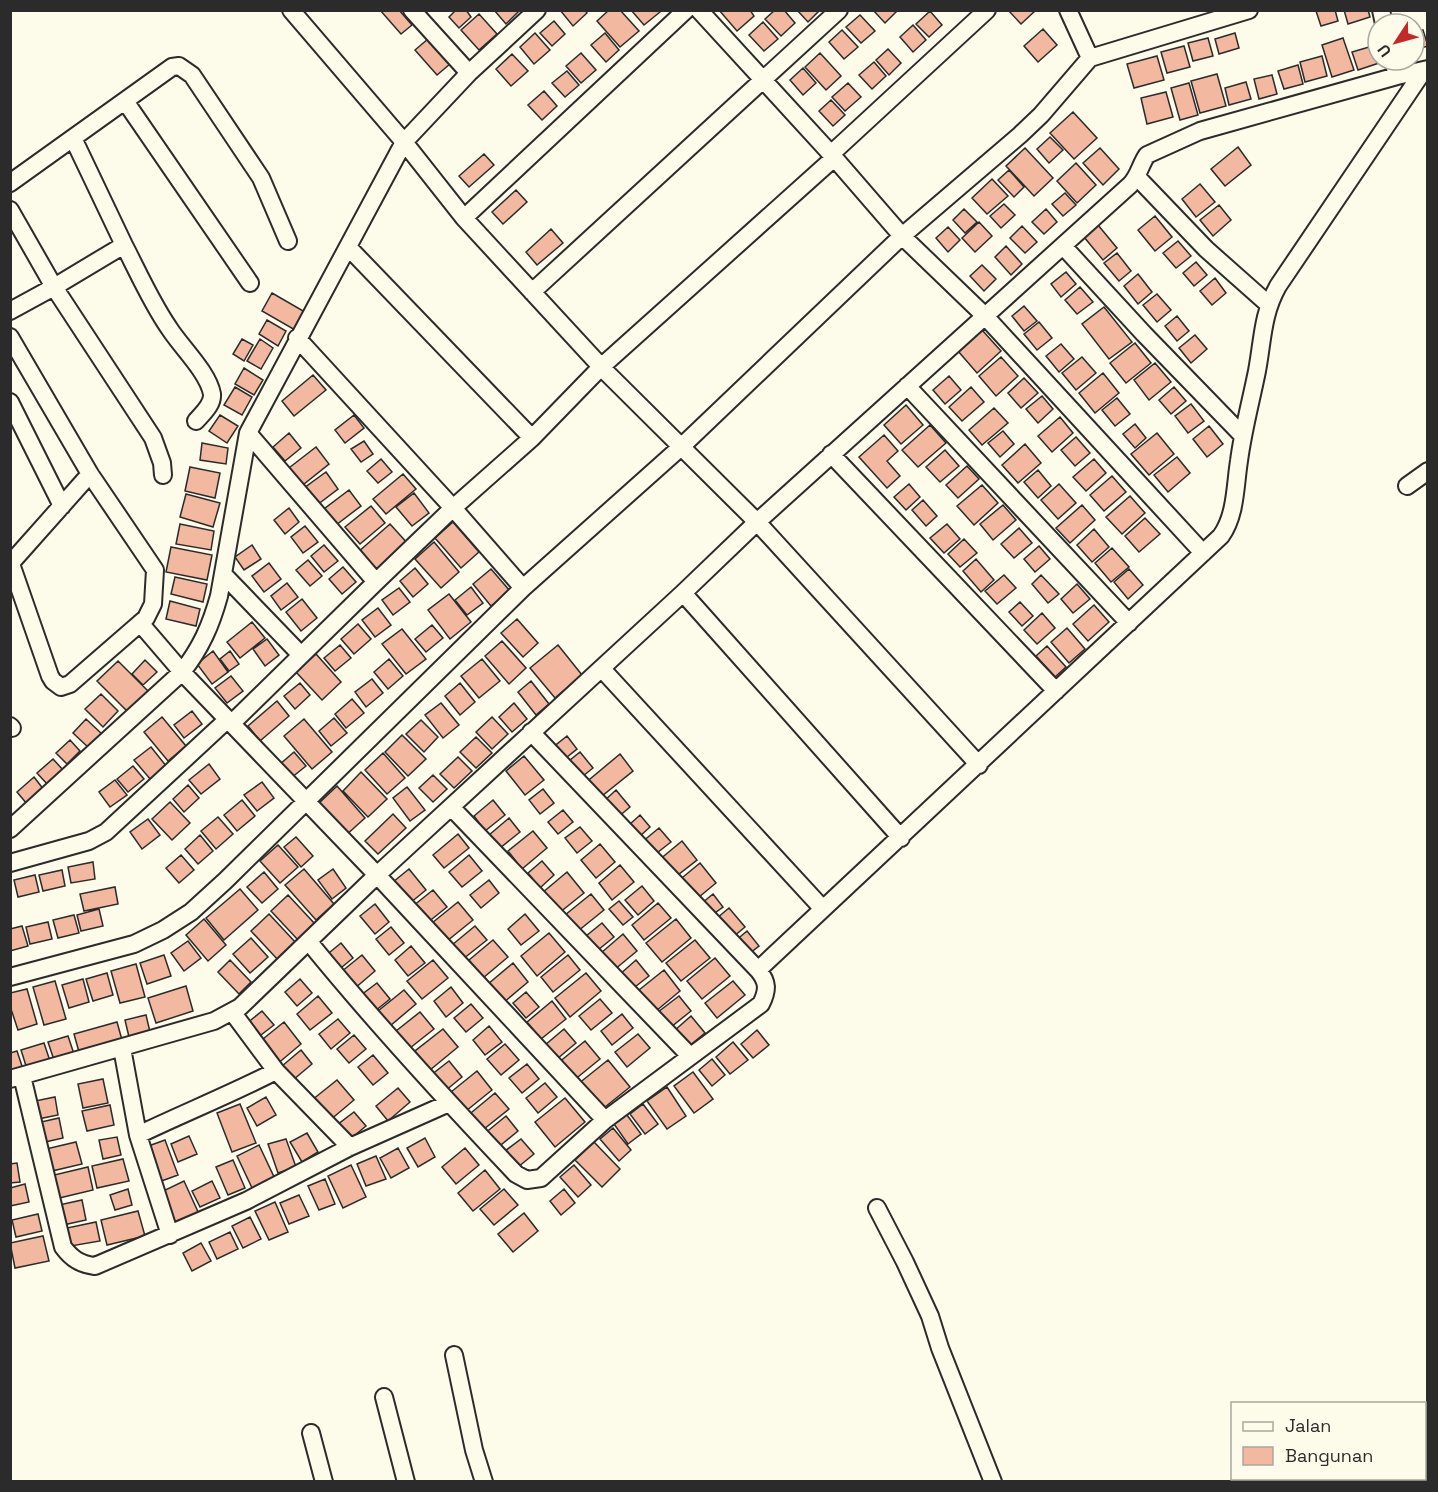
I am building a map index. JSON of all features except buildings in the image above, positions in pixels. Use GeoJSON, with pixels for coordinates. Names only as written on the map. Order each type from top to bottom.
{"type":"FeatureCollection","features":[{"type":"Feature","properties":{"kind":"street"},"geometry":{"type":"LineString","coordinates":[[291,10],[404,142],[464,218],[601,367],[757,522],[979,765]]}},
{"type":"Feature","properties":{"kind":"street"},"geometry":{"type":"LineString","coordinates":[[412,10],[470,73]]}},
{"type":"Feature","properties":{"kind":"street"},"geometry":{"type":"LineString","coordinates":[[10,829],[182,672],[193,658],[213,619],[224,574],[248,433],[297,338],[404,142],[470,73],[537,10]]}},
{"type":"Feature","properties":{"kind":"street"},"geometry":{"type":"LineString","coordinates":[[464,218],[686,10]]}},
{"type":"Feature","properties":{"kind":"street"},"geometry":{"type":"LineString","coordinates":[[699,10],[833,156],[902,236],[984,315],[1203,553]]}},
{"type":"Feature","properties":{"kind":"street"},"geometry":{"type":"LineString","coordinates":[[532,292],[839,10]]}},
{"type":"Feature","properties":{"kind":"street"},"geometry":{"type":"LineString","coordinates":[[10,863],[89,841],[106,832],[301,655],[453,508],[532,438],[601,367],[833,156],[987,10]]}},
{"type":"Feature","properties":{"kind":"street"},"geometry":{"type":"LineString","coordinates":[[1068,10],[1090,58]]}},
{"type":"Feature","properties":{"kind":"street"},"geometry":{"type":"LineString","coordinates":[[10,977],[134,944],[164,930],[191,912],[524,588],[681,447],[902,236],[1020,135],[1053,102],[1090,58],[1249,10]]}},
{"type":"Feature","properties":{"kind":"street"},"geometry":{"type":"LineString","coordinates":[[10,183],[172,67],[179,66],[186,69],[203,90],[261,178],[288,241]]}},
{"type":"Feature","properties":{"kind":"street"},"geometry":{"type":"LineString","coordinates":[[449,1103],[350,1148],[246,1202],[95,1266],[83,1264],[72,1258],[63,1247],[16,1078],[214,1021],[233,1013],[376,875],[452,808],[757,522],[1137,177],[1147,155],[1200,131],[1383,72]]}},
{"type":"Feature","properties":{"kind":"street"},"geometry":{"type":"LineString","coordinates":[[758,970],[1221,536],[1228,526],[1268,304],[1284,276],[1425,72]]}},
{"type":"Feature","properties":{"kind":"street"},"geometry":{"type":"LineString","coordinates":[[125,101],[250,283]]}},
{"type":"Feature","properties":{"kind":"street"},"geometry":{"type":"LineString","coordinates":[[73,138],[124,245],[168,326],[210,388],[211,404],[196,422]]}},
{"type":"Feature","properties":{"kind":"street"},"geometry":{"type":"LineString","coordinates":[[1137,177],[1206,249],[1268,304]]}},
{"type":"Feature","properties":{"kind":"street"},"geometry":{"type":"LineString","coordinates":[[10,210],[17,238],[54,287],[153,438],[162,463],[163,475]]}},
{"type":"Feature","properties":{"kind":"street"},"geometry":{"type":"LineString","coordinates":[[10,311],[124,245]]}},
{"type":"Feature","properties":{"kind":"street"},"geometry":{"type":"LineString","coordinates":[[1063,246],[1243,436]]}},
{"type":"Feature","properties":{"kind":"street"},"geometry":{"type":"LineString","coordinates":[[348,247],[532,438]]}},
{"type":"Feature","properties":{"kind":"street"},"geometry":{"type":"LineString","coordinates":[[10,337],[90,474],[155,570],[153,604],[146,618],[70,684],[61,687],[50,676],[11,563],[90,474]]}},
{"type":"Feature","properties":{"kind":"street"},"geometry":{"type":"LineString","coordinates":[[297,338],[524,588]]}},
{"type":"Feature","properties":{"kind":"street"},"geometry":{"type":"LineString","coordinates":[[908,386],[1129,623]]}},
{"type":"Feature","properties":{"kind":"street"},"geometry":{"type":"LineString","coordinates":[[10,402],[62,506]]}},
{"type":"Feature","properties":{"kind":"street"},"geometry":{"type":"LineString","coordinates":[[248,433],[376,582]]}},
{"type":"Feature","properties":{"kind":"street"},"geometry":{"type":"LineString","coordinates":[[831,454],[1056,692]]}},
{"type":"Feature","properties":{"kind":"street"},"geometry":{"type":"LineString","coordinates":[[1407,486],[1428,471]]}},
{"type":"Feature","properties":{"kind":"street"},"geometry":{"type":"LineString","coordinates":[[224,574],[301,655]]}},
{"type":"Feature","properties":{"kind":"street"},"geometry":{"type":"LineString","coordinates":[[683,593],[901,838]]}},
{"type":"Feature","properties":{"kind":"street"},"geometry":{"type":"LineString","coordinates":[[140,623],[182,672],[605,1120]]}},
{"type":"Feature","properties":{"kind":"street"},"geometry":{"type":"LineString","coordinates":[[602,669],[824,909]]}},
{"type":"Feature","properties":{"kind":"street"},"geometry":{"type":"LineString","coordinates":[[309,942],[353,996],[449,1103],[516,1174],[527,1180],[541,1178],[605,1120],[761,1004],[767,985],[758,970],[531,732]]}},
{"type":"Feature","properties":{"kind":"street"},"geometry":{"type":"LineString","coordinates":[[452,808],[690,1056]]}},
{"type":"Feature","properties":{"kind":"street"},"geometry":{"type":"LineString","coordinates":[[233,1013],[276,1071],[350,1148]]}},
{"type":"Feature","properties":{"kind":"street"},"geometry":{"type":"LineString","coordinates":[[122,1048],[138,1136],[170,1235]]}},
{"type":"Feature","properties":{"kind":"street"},"geometry":{"type":"LineString","coordinates":[[138,1136],[188,1111],[230,1095],[276,1071]]}},
{"type":"Feature","properties":{"kind":"street"},"geometry":{"type":"LineString","coordinates":[[877,1208],[930,1316],[940,1348],[993,1482]]}},
{"type":"Feature","properties":{"kind":"street"},"geometry":{"type":"LineString","coordinates":[[454,1355],[474,1450],[484,1482]]}},
{"type":"Feature","properties":{"kind":"street"},"geometry":{"type":"LineString","coordinates":[[384,1397],[406,1482]]}},
{"type":"Feature","properties":{"kind":"street"},"geometry":{"type":"LineString","coordinates":[[311,1433],[324,1482]]}}]}
